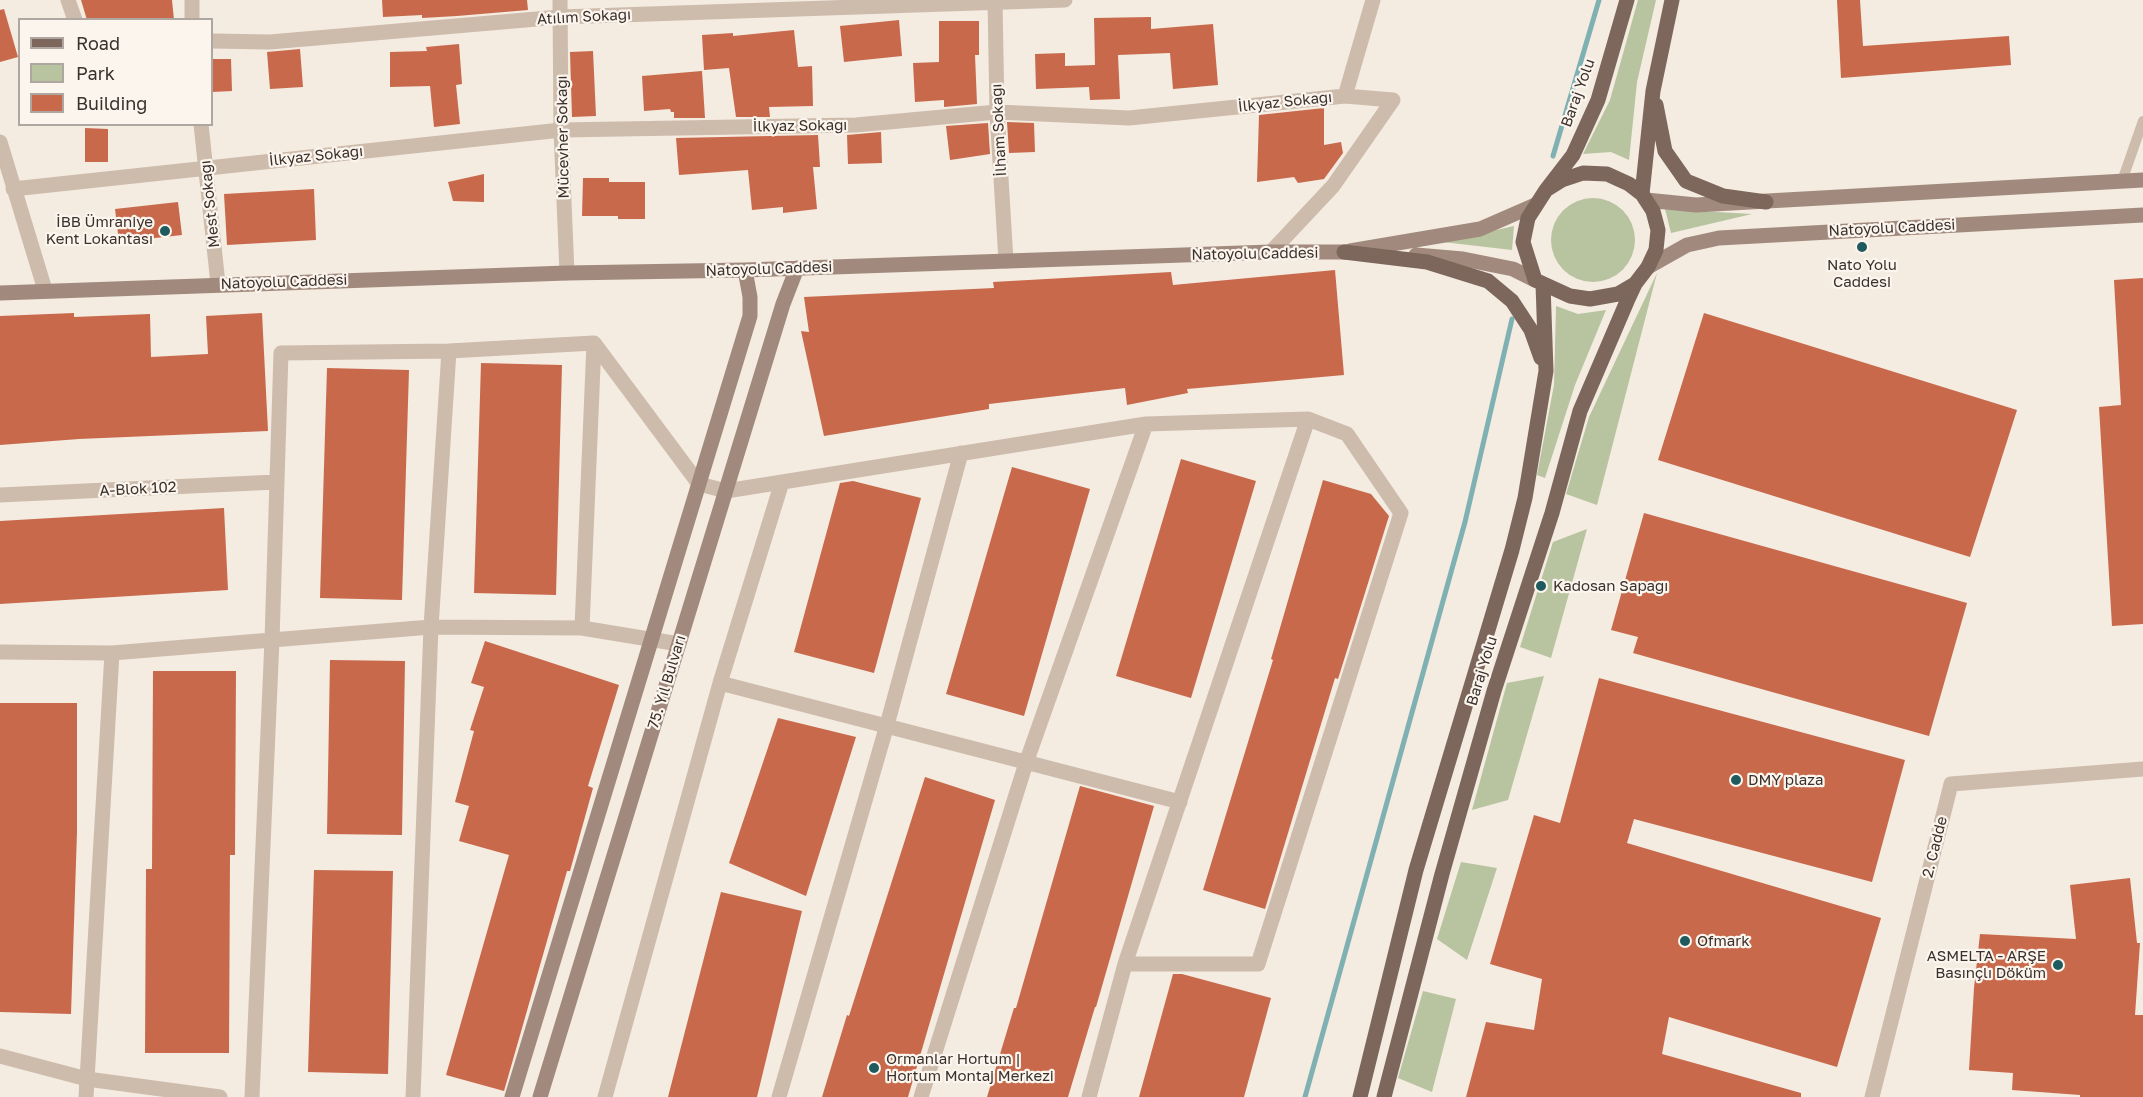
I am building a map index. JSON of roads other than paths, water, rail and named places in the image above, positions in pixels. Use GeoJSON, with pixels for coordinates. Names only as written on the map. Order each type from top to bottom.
{"type":"FeatureCollection","features":[{"type":"Feature","properties":{"kind":"main road","name":"Baraj Yolu"},"geometry":{"type":"LineString","coordinates":[[1546,190],[1573,154],[1598,100],[1627,0]]}},
{"type":"Feature","properties":{"kind":"main road"},"geometry":{"type":"LineString","coordinates":[[1644,197],[1653,91],[1672,0]]}},
{"type":"Feature","properties":{"kind":"main road"},"geometry":{"type":"LineString","coordinates":[[1653,91],[1665,151],[1686,181],[1723,196],[1766,202]]}},
{"type":"Feature","properties":{"kind":"main road"},"geometry":{"type":"LineString","coordinates":[[1635,284],[1618,294],[1590,299],[1570,296],[1539,282],[1523,242],[1528,218],[1546,190],[1562,180],[1583,173],[1607,174],[1629,184],[1644,197],[1653,211],[1658,230],[1656,250],[1648,267]]}},
{"type":"Feature","properties":{"kind":"main road"},"geometry":{"type":"LineString","coordinates":[[1644,197],[1696,205],[2143,180]]}},
{"type":"Feature","properties":{"kind":"main road"},"geometry":{"type":"LineString","coordinates":[[1344,252],[1480,229],[1535,206]]}},
{"type":"Feature","properties":{"kind":"main road","name":"Natoyolu Caddesi"},"geometry":{"type":"LineString","coordinates":[[1648,267],[1687,245],[1719,238],[2143,215]]}},
{"type":"Feature","properties":{"kind":"main road","name":"Natoyolu Caddesi"},"geometry":{"type":"LineString","coordinates":[[0,293],[218,284],[745,270],[1271,252],[1344,252],[1464,259],[1513,269],[1539,282]]}},
{"type":"Feature","properties":{"kind":"main road"},"geometry":{"type":"LineString","coordinates":[[1344,252],[1427,262],[1488,281],[1519,310],[1531,330],[1546,371]]}},
{"type":"Feature","properties":{"kind":"main road","name":"Baraj Yolu"},"geometry":{"type":"LineString","coordinates":[[1384,1097],[1442,874],[1494,691],[1552,513],[1580,411],[1635,284],[1648,267]]}},
{"type":"Feature","properties":{"kind":"main road","name":"75. Yıl Bulvarı"},"geometry":{"type":"LineString","coordinates":[[540,1097],[783,304],[797,268]]}},
{"type":"Feature","properties":{"kind":"main road","name":"75. Yıl Bulvarı"},"geometry":{"type":"LineString","coordinates":[[512,1097],[750,316],[750,297],[745,270]]}},
{"type":"Feature","properties":{"kind":"main road","name":"Baraj Yolu"},"geometry":{"type":"LineString","coordinates":[[1360,1097],[1416,870],[1512,550],[1525,498],[1546,371],[1539,282]]}},
{"type":"Feature","properties":{"kind":"street"},"geometry":{"type":"LineString","coordinates":[[68,0],[74,18]]}},
{"type":"Feature","properties":{"kind":"street"},"geometry":{"type":"LineString","coordinates":[[192,0],[192,18]]}},
{"type":"Feature","properties":{"kind":"street","name":"Mücevher Sokağı"},"geometry":{"type":"LineString","coordinates":[[560,0],[561,130],[567,273]]}},
{"type":"Feature","properties":{"kind":"street","name":"Atılım Sokağı"},"geometry":{"type":"LineString","coordinates":[[213,41],[270,42],[561,16],[1065,0]]}},
{"type":"Feature","properties":{"kind":"street"},"geometry":{"type":"LineString","coordinates":[[1345,96],[1373,0]]}},
{"type":"Feature","properties":{"kind":"street","name":"İlham Sokağı"},"geometry":{"type":"LineString","coordinates":[[996,1],[997,112],[1006,261]]}},
{"type":"Feature","properties":{"kind":"street","name":"İlkyaz Sokağı"},"geometry":{"type":"LineString","coordinates":[[13,189],[561,130],[856,125],[997,112],[1129,118],[1345,96],[1393,100],[1332,186],[1271,252]]}},
{"type":"Feature","properties":{"kind":"street","name":"Mest Sokağı"},"geometry":{"type":"LineString","coordinates":[[201,126],[218,284]]}},
{"type":"Feature","properties":{"kind":"street"},"geometry":{"type":"LineString","coordinates":[[0,142],[45,290]]}},
{"type":"Feature","properties":{"kind":"street"},"geometry":{"type":"LineString","coordinates":[[594,343],[699,484],[726,491],[1146,424],[1308,418],[1347,434],[1401,513],[1258,964],[1125,964]]}},
{"type":"Feature","properties":{"kind":"street"},"geometry":{"type":"LineString","coordinates":[[252,1097],[272,640],[281,353],[449,351],[594,343]]}},
{"type":"Feature","properties":{"kind":"street"},"geometry":{"type":"LineString","coordinates":[[582,628],[594,343]]}},
{"type":"Feature","properties":{"kind":"street"},"geometry":{"type":"LineString","coordinates":[[413,1097],[431,627],[449,351]]}},
{"type":"Feature","properties":{"kind":"street"},"geometry":{"type":"LineString","coordinates":[[1089,1097],[1125,964],[1308,418]]}},
{"type":"Feature","properties":{"kind":"street"},"geometry":{"type":"LineString","coordinates":[[921,1097],[1026,763],[1146,424]]}},
{"type":"Feature","properties":{"kind":"street"},"geometry":{"type":"LineString","coordinates":[[779,1097],[887,725],[961,453]]}},
{"type":"Feature","properties":{"kind":"street","name":"A-Blok 102"},"geometry":{"type":"LineString","coordinates":[[0,495],[276,482]]}},
{"type":"Feature","properties":{"kind":"street"},"geometry":{"type":"LineString","coordinates":[[605,1097],[720,683],[782,482]]}},
{"type":"Feature","properties":{"kind":"street"},"geometry":{"type":"LineString","coordinates":[[0,652],[112,653],[431,627],[582,628],[679,644]]}},
{"type":"Feature","properties":{"kind":"street"},"geometry":{"type":"LineString","coordinates":[[86,1097],[112,653]]}},
{"type":"Feature","properties":{"kind":"street"},"geometry":{"type":"LineString","coordinates":[[720,683],[1180,802]]}},
{"type":"Feature","properties":{"kind":"street","name":"2. Cadde"},"geometry":{"type":"LineString","coordinates":[[1872,1097],[1951,784],[2143,769]]}},
{"type":"Feature","properties":{"kind":"street"},"geometry":{"type":"LineString","coordinates":[[0,1056],[87,1078],[220,1097]]}},
{"type":"Feature","properties":{"kind":"lane"},"geometry":{"type":"LineString","coordinates":[[2122,181],[2143,121]]}},
{"type":"Feature","properties":{"kind":"waterway"},"geometry":{"type":"LineString","coordinates":[[1553,156],[1599,0]]}},
{"type":"Feature","properties":{"kind":"waterway"},"geometry":{"type":"LineString","coordinates":[[1305,1097],[1465,522],[1512,319]]}},
{"type":"Feature","properties":{"kind":"place","name":"İBB Ümraniye Kent Lokantası"},"geometry":{"type":"Point","coordinates":[165,231]}},
{"type":"Feature","properties":{"kind":"place","name":"Nato Yolu Caddesi"},"geometry":{"type":"Point","coordinates":[1862,247]}},
{"type":"Feature","properties":{"kind":"place","name":"Kadosan Sapağı"},"geometry":{"type":"Point","coordinates":[1541,586]}},
{"type":"Feature","properties":{"kind":"place","name":"DMY plaza"},"geometry":{"type":"Point","coordinates":[1736,780]}},
{"type":"Feature","properties":{"kind":"place","name":"Ofmark"},"geometry":{"type":"Point","coordinates":[1685,941]}},
{"type":"Feature","properties":{"kind":"place","name":"ASMELTA - ARŞE Basınçlı Döküm"},"geometry":{"type":"Point","coordinates":[2058,965]}},
{"type":"Feature","properties":{"kind":"place","name":"Ormanlar Hortum | Hortum Montaj Merkezi"},"geometry":{"type":"Point","coordinates":[874,1068]}}]}
